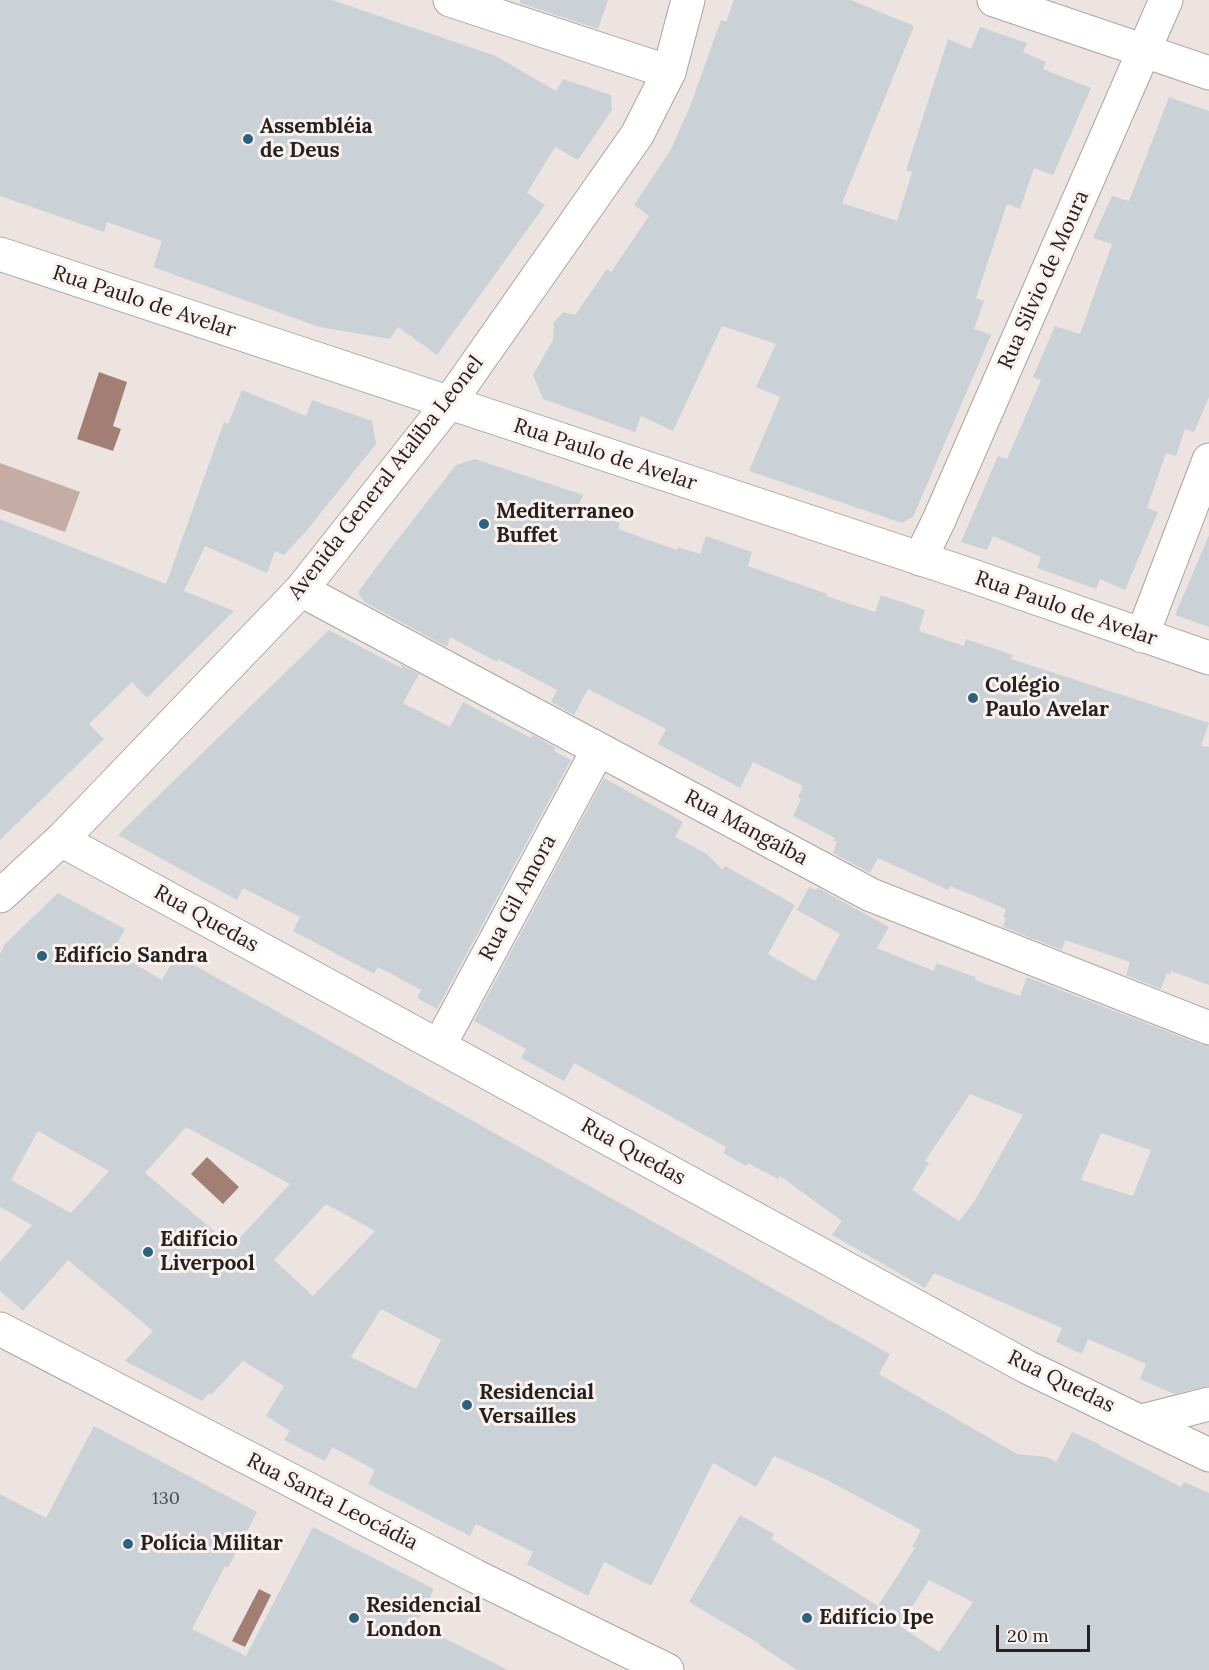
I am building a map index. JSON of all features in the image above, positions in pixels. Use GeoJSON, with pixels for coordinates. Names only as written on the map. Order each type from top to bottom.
{"type":"FeatureCollection","features":[{"type":"Feature","properties":{"kind":"street"},"geometry":{"type":"LineString","coordinates":[[450,0],[669,72]]}},
{"type":"Feature","properties":{"kind":"street","name":"Avenida General Ataliba Leonel"},"geometry":{"type":"LineString","coordinates":[[0,896],[61,840],[301,590],[449,403],[637,135],[669,72],[688,0]]}},
{"type":"Feature","properties":{"kind":"street"},"geometry":{"type":"LineString","coordinates":[[994,0],[1209,73]]}},
{"type":"Feature","properties":{"kind":"street","name":"Rua Silvio de Moura"},"geometry":{"type":"LineString","coordinates":[[920,559],[949,498],[1166,0]]}},
{"type":"Feature","properties":{"kind":"street","name":"Rua Paulo de Avelar"},"geometry":{"type":"LineString","coordinates":[[0,254],[920,559],[1209,658]]}},
{"type":"Feature","properties":{"kind":"street"},"geometry":{"type":"LineString","coordinates":[[1142,636],[1209,460]]}},
{"type":"Feature","properties":{"kind":"street","name":"Rua Mangaíba"},"geometry":{"type":"LineString","coordinates":[[301,590],[871,895],[1209,1028]]}},
{"type":"Feature","properties":{"kind":"street","name":"Rua Gil Amora"},"geometry":{"type":"LineString","coordinates":[[439,1046],[598,750]]}},
{"type":"Feature","properties":{"kind":"street","name":"Rua Quedas"},"geometry":{"type":"LineString","coordinates":[[61,840],[1027,1367],[1209,1455]]}},
{"type":"Feature","properties":{"kind":"street","name":"Rua Santa Leocádia"},"geometry":{"type":"LineString","coordinates":[[0,1329],[476,1576],[667,1670]]}},
{"type":"Feature","properties":{"kind":"street"},"geometry":{"type":"LineString","coordinates":[[1142,1421],[1209,1404]]}},
{"type":"Feature","properties":{"kind":"shaded area"},"geometry":{"type":"Polygon","coordinates":[[[99,372],[127,382],[113,426],[121,429],[113,451],[77,439],[99,372]]]}},
{"type":"Feature","properties":{"kind":"shaded area"},"geometry":{"type":"Polygon","coordinates":[[[0,463],[80,492],[65,532],[0,509],[0,463]]]}},
{"type":"Feature","properties":{"kind":"shaded area"},"geometry":{"type":"Polygon","coordinates":[[[207,1157],[239,1187],[223,1204],[191,1174],[207,1157]]]}},
{"type":"Feature","properties":{"kind":"shaded area"},"geometry":{"type":"Polygon","coordinates":[[[259,1589],[271,1595],[245,1647],[232,1641],[259,1589]]]}},
{"type":"Feature","properties":{"kind":"building"},"geometry":{"type":"Polygon","coordinates":[[[0,0],[332,0],[496,56],[556,91],[563,79],[611,95],[612,110],[578,160],[555,147],[527,193],[545,205],[437,355],[398,327],[390,339],[319,327],[153,267],[162,241],[107,222],[104,232],[0,196],[0,0]]]}},
{"type":"Feature","properties":{"kind":"building"},"geometry":{"type":"Polygon","coordinates":[[[520,0],[608,0],[598,29],[520,3],[520,0]]]}},
{"type":"Feature","properties":{"kind":"building"},"geometry":{"type":"Polygon","coordinates":[[[734,0],[851,0],[914,26],[842,203],[897,221],[912,172],[906,170],[948,39],[971,49],[980,27],[1027,43],[1023,52],[1046,62],[1043,69],[1091,88],[1053,175],[1034,168],[1020,209],[1007,204],[976,298],[984,301],[974,329],[991,335],[913,517],[902,523],[749,471],[780,397],[756,387],[776,344],[722,326],[673,431],[641,416],[635,432],[543,399],[533,375],[553,340],[554,322],[563,312],[575,315],[607,269],[611,272],[649,216],[634,205],[670,151],[689,109],[721,20],[726,22],[734,0]]]}},
{"type":"Feature","properties":{"kind":"building"},"geometry":{"type":"Polygon","coordinates":[[[1169,97],[1209,111],[1209,397],[1194,432],[1185,429],[1176,456],[1166,453],[1147,508],[1158,512],[1125,590],[1100,579],[1096,589],[1037,568],[1041,557],[993,536],[987,550],[961,542],[998,456],[1007,459],[1041,380],[1033,377],[1055,326],[1080,334],[1112,244],[1093,238],[1112,196],[1129,201],[1169,97]]]}},
{"type":"Feature","properties":{"kind":"building"},"geometry":{"type":"Polygon","coordinates":[[[242,390],[306,416],[312,400],[372,421],[376,444],[308,529],[284,555],[275,551],[267,573],[205,546],[184,591],[234,611],[147,698],[132,682],[89,724],[104,739],[0,840],[0,519],[166,584],[224,422],[228,424],[242,390]]]}},
{"type":"Feature","properties":{"kind":"building"},"geometry":{"type":"Polygon","coordinates":[[[475,459],[583,495],[577,509],[620,523],[618,529],[677,550],[678,547],[700,554],[706,536],[752,552],[748,566],[827,594],[826,596],[875,612],[881,595],[925,610],[919,631],[964,646],[966,639],[1013,655],[1011,659],[1209,723],[1201,746],[1209,747],[1209,985],[1171,971],[1170,975],[1167,973],[1161,989],[1126,975],[1130,962],[1065,940],[1062,950],[1003,927],[1006,909],[950,886],[948,890],[878,858],[870,873],[833,853],[837,842],[833,841],[835,838],[793,816],[801,799],[798,797],[803,786],[753,762],[740,788],[658,744],[666,729],[588,689],[574,715],[551,702],[557,690],[450,637],[447,647],[364,602],[358,592],[387,553],[456,465],[475,459]]]}},
{"type":"Feature","properties":{"kind":"building"},"geometry":{"type":"Polygon","coordinates":[[[1209,535],[1209,627],[1175,615],[1209,535]]]}},
{"type":"Feature","properties":{"kind":"building"},"geometry":{"type":"Polygon","coordinates":[[[329,630],[403,669],[400,664],[419,674],[403,703],[450,727],[463,702],[531,738],[533,735],[556,748],[554,751],[571,760],[437,1009],[417,998],[421,990],[378,967],[374,974],[293,931],[300,917],[243,888],[237,900],[118,835],[329,630]]]}},
{"type":"Feature","properties":{"kind":"building"},"geometry":{"type":"Polygon","coordinates":[[[604,778],[683,822],[675,837],[707,854],[723,870],[725,866],[795,905],[768,954],[815,981],[840,934],[797,910],[809,887],[816,890],[818,888],[889,927],[877,948],[934,971],[936,963],[1020,996],[1027,977],[1209,1046],[1209,1386],[1174,1394],[1140,1379],[1146,1364],[1088,1339],[1082,1354],[1056,1342],[1062,1328],[934,1273],[925,1288],[832,1235],[842,1221],[780,1176],[778,1179],[748,1163],[746,1166],[723,1153],[726,1147],[574,1063],[564,1081],[521,1058],[526,1049],[474,1021],[604,778]],[[970,1094],[925,1161],[929,1163],[912,1190],[959,1221],[974,1202],[1023,1115],[970,1094]],[[1101,1133],[1081,1180],[1133,1196],[1151,1150],[1101,1133]]]}},
{"type":"Feature","properties":{"kind":"building"},"geometry":{"type":"Polygon","coordinates":[[[58,893],[125,929],[113,951],[162,980],[176,955],[890,1354],[879,1374],[1017,1454],[1047,1457],[1056,1462],[1072,1432],[1181,1487],[1184,1482],[1209,1493],[1209,1670],[797,1670],[760,1644],[689,1602],[740,1515],[774,1534],[771,1539],[878,1606],[915,1548],[912,1547],[921,1530],[823,1478],[774,1456],[756,1487],[713,1463],[651,1586],[604,1562],[588,1596],[527,1564],[533,1552],[476,1524],[470,1536],[368,1484],[375,1470],[332,1447],[325,1461],[284,1440],[290,1431],[266,1416],[284,1386],[243,1361],[211,1395],[209,1393],[202,1401],[125,1361],[153,1331],[68,1260],[23,1311],[0,1291],[0,1262],[32,1225],[0,1207],[0,954],[5,944],[58,893]],[[186,1127],[145,1173],[232,1246],[290,1184],[186,1127]],[[38,1131],[11,1180],[71,1213],[109,1171],[38,1131]],[[326,1204],[274,1260],[313,1296],[375,1231],[326,1204]],[[381,1309],[351,1357],[416,1389],[441,1340],[381,1309]],[[929,1580],[900,1626],[939,1652],[973,1602],[929,1580]]]}},
{"type":"Feature","properties":{"kind":"building"},"geometry":{"type":"Polygon","coordinates":[[[94,1426],[257,1512],[228,1568],[225,1566],[192,1629],[246,1656],[313,1527],[434,1589],[416,1624],[508,1670],[0,1670],[0,1494],[46,1518],[94,1426]]]}},
{"type":"Feature","properties":{"kind":"place","name":"Assembléia de Deus"},"geometry":{"type":"Point","coordinates":[248,139]}},
{"type":"Feature","properties":{"kind":"place","name":"Mediterraneo Buffet"},"geometry":{"type":"Point","coordinates":[484,524]}},
{"type":"Feature","properties":{"kind":"place","name":"Colégio Paulo Avelar"},"geometry":{"type":"Point","coordinates":[973,698]}},
{"type":"Feature","properties":{"kind":"place","name":"Edifício Sandra"},"geometry":{"type":"Point","coordinates":[42,956]}},
{"type":"Feature","properties":{"kind":"place","name":"Edifício Liverpool"},"geometry":{"type":"Point","coordinates":[148,1252]}},
{"type":"Feature","properties":{"kind":"place","name":"Residencial Versailles"},"geometry":{"type":"Point","coordinates":[467,1405]}},
{"type":"Feature","properties":{"kind":"place","name":"Polícia Militar"},"geometry":{"type":"Point","coordinates":[128,1544]}},
{"type":"Feature","properties":{"kind":"place","name":"Residencial London"},"geometry":{"type":"Point","coordinates":[354,1618]}},
{"type":"Feature","properties":{"kind":"place","name":"Edifício Ipe"},"geometry":{"type":"Point","coordinates":[807,1618]}}]}
